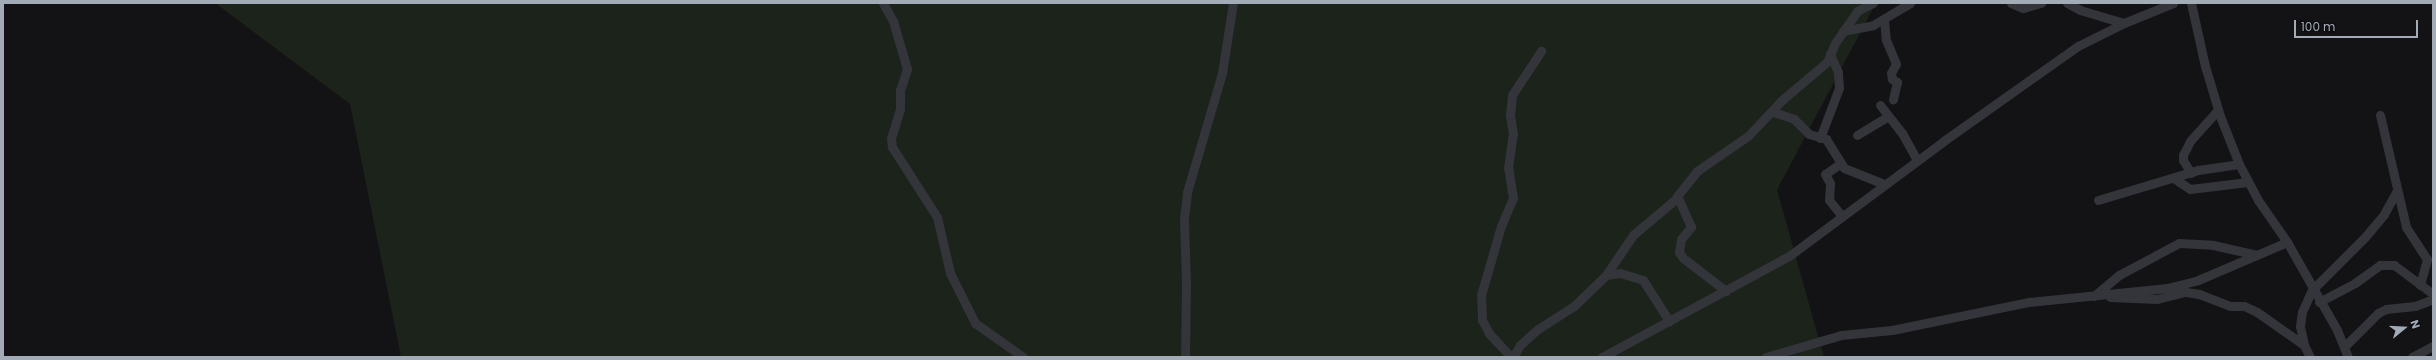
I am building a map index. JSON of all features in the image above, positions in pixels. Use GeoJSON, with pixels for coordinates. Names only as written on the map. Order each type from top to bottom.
{"type":"FeatureCollection","features":[{"type":"Feature","properties":{"kind":"street"},"geometry":{"type":"LineString","coordinates":[[884,3],[890,14],[907,70],[901,86],[900,109],[891,138],[892,147],[937,217],[950,273],[975,323],[1023,357]]}},
{"type":"Feature","properties":{"kind":"street"},"geometry":{"type":"LineString","coordinates":[[1185,357],[1186,283],[1184,218],[1187,192],[1222,73],[1233,3]]}},
{"type":"Feature","properties":{"kind":"street"},"geometry":{"type":"LineString","coordinates":[[1541,51],[1512,95],[1510,115],[1513,134],[1508,168],[1513,198],[1501,226],[1481,295],[1482,320],[1489,333],[1512,357],[1529,336],[1568,312],[1606,275],[1633,236],[1677,198],[1697,171],[1748,136],[1785,98],[1822,67],[1843,31],[1857,11],[1873,3]]}},
{"type":"Feature","properties":{"kind":"street"},"geometry":{"type":"LineString","coordinates":[[1843,31],[1864,28],[1884,19],[1910,3]]}},
{"type":"Feature","properties":{"kind":"street"},"geometry":{"type":"LineString","coordinates":[[2011,3],[2023,8],[2041,3]]}},
{"type":"Feature","properties":{"kind":"street"},"geometry":{"type":"LineString","coordinates":[[2067,3],[2080,10],[2124,22]]}},
{"type":"Feature","properties":{"kind":"street"},"geometry":{"type":"LineString","coordinates":[[1602,357],[1726,292],[1789,256],[1917,160],[2078,46],[2124,22],[2174,3]]}},
{"type":"Feature","properties":{"kind":"street"},"geometry":{"type":"LineString","coordinates":[[2191,3],[2205,66],[2218,110],[2239,164],[2248,182],[2287,242],[2348,357]]}},
{"type":"Feature","properties":{"kind":"street"},"geometry":{"type":"LineString","coordinates":[[1884,19],[1886,40],[1896,64],[1891,73],[1892,78],[1897,82],[1893,100]]}},
{"type":"Feature","properties":{"kind":"street"},"geometry":{"type":"LineString","coordinates":[[1820,138],[1839,88],[1838,72],[1830,54]]}},
{"type":"Feature","properties":{"kind":"street"},"geometry":{"type":"LineString","coordinates":[[1880,105],[1887,117],[1902,133],[1917,160]]}},
{"type":"Feature","properties":{"kind":"street"},"geometry":{"type":"LineString","coordinates":[[2191,173],[2183,160],[2183,155],[2190,141],[2218,110]]}},
{"type":"Feature","properties":{"kind":"street"},"geometry":{"type":"LineString","coordinates":[[1773,112],[1794,119],[1809,134],[1826,139],[1841,163],[1848,171],[1884,184]]}},
{"type":"Feature","properties":{"kind":"street"},"geometry":{"type":"LineString","coordinates":[[2380,114],[2397,191],[2410,237],[2427,259],[2420,286]]}},
{"type":"Feature","properties":{"kind":"street"},"geometry":{"type":"LineString","coordinates":[[1857,135],[1887,117]]}},
{"type":"Feature","properties":{"kind":"street"},"geometry":{"type":"LineString","coordinates":[[1841,163],[1825,174],[1830,183],[1829,200],[1842,216]]}},
{"type":"Feature","properties":{"kind":"street"},"geometry":{"type":"LineString","coordinates":[[2098,200],[2175,179],[2191,173],[2239,164]]}},
{"type":"Feature","properties":{"kind":"street"},"geometry":{"type":"LineString","coordinates":[[2175,179],[2190,190],[2248,182]]}},
{"type":"Feature","properties":{"kind":"street"},"geometry":{"type":"LineString","coordinates":[[2310,357],[2304,345],[2300,326],[2302,312],[2312,290],[2365,237],[2384,214],[2397,191]]}},
{"type":"Feature","properties":{"kind":"street"},"geometry":{"type":"LineString","coordinates":[[1677,198],[1690,227],[1681,239],[1679,252],[1683,258],[1726,292]]}},
{"type":"Feature","properties":{"kind":"street"},"geometry":{"type":"LineString","coordinates":[[2083,299],[2093,296],[2167,288],[2198,280],[2287,242]]}},
{"type":"Feature","properties":{"kind":"street"},"geometry":{"type":"LineString","coordinates":[[2093,296],[2119,275],[2179,243],[2213,245],[2257,255]]}},
{"type":"Feature","properties":{"kind":"street"},"geometry":{"type":"LineString","coordinates":[[2319,302],[2355,284],[2380,265],[2394,265],[2420,286],[2433,294]]}},
{"type":"Feature","properties":{"kind":"street"},"geometry":{"type":"LineString","coordinates":[[1606,275],[1620,272],[1643,280],[1669,321]]}},
{"type":"Feature","properties":{"kind":"street"},"geometry":{"type":"LineString","coordinates":[[1766,357],[1841,335],[1899,329],[2029,302],[2083,299],[2157,299],[2186,292],[2199,294],[2230,306],[2249,308],[2304,345]]}},
{"type":"Feature","properties":{"kind":"street"},"geometry":{"type":"LineString","coordinates":[[2344,347],[2378,313],[2386,309],[2415,306],[2433,300]]}},
{"type":"Feature","properties":{"kind":"street"},"geometry":{"type":"LineString","coordinates":[[2412,357],[2433,346]]}},
{"type":"Feature","properties":{"kind":"street"},"geometry":{"type":"LineString","coordinates":[[1794,357],[1798,348]]}},
{"type":"Feature","properties":{"kind":"shaded area"},"geometry":{"type":"Polygon","coordinates":[[[215,3],[1876,3],[1777,190],[1824,357],[401,357],[350,104],[215,3]]]}}]}
